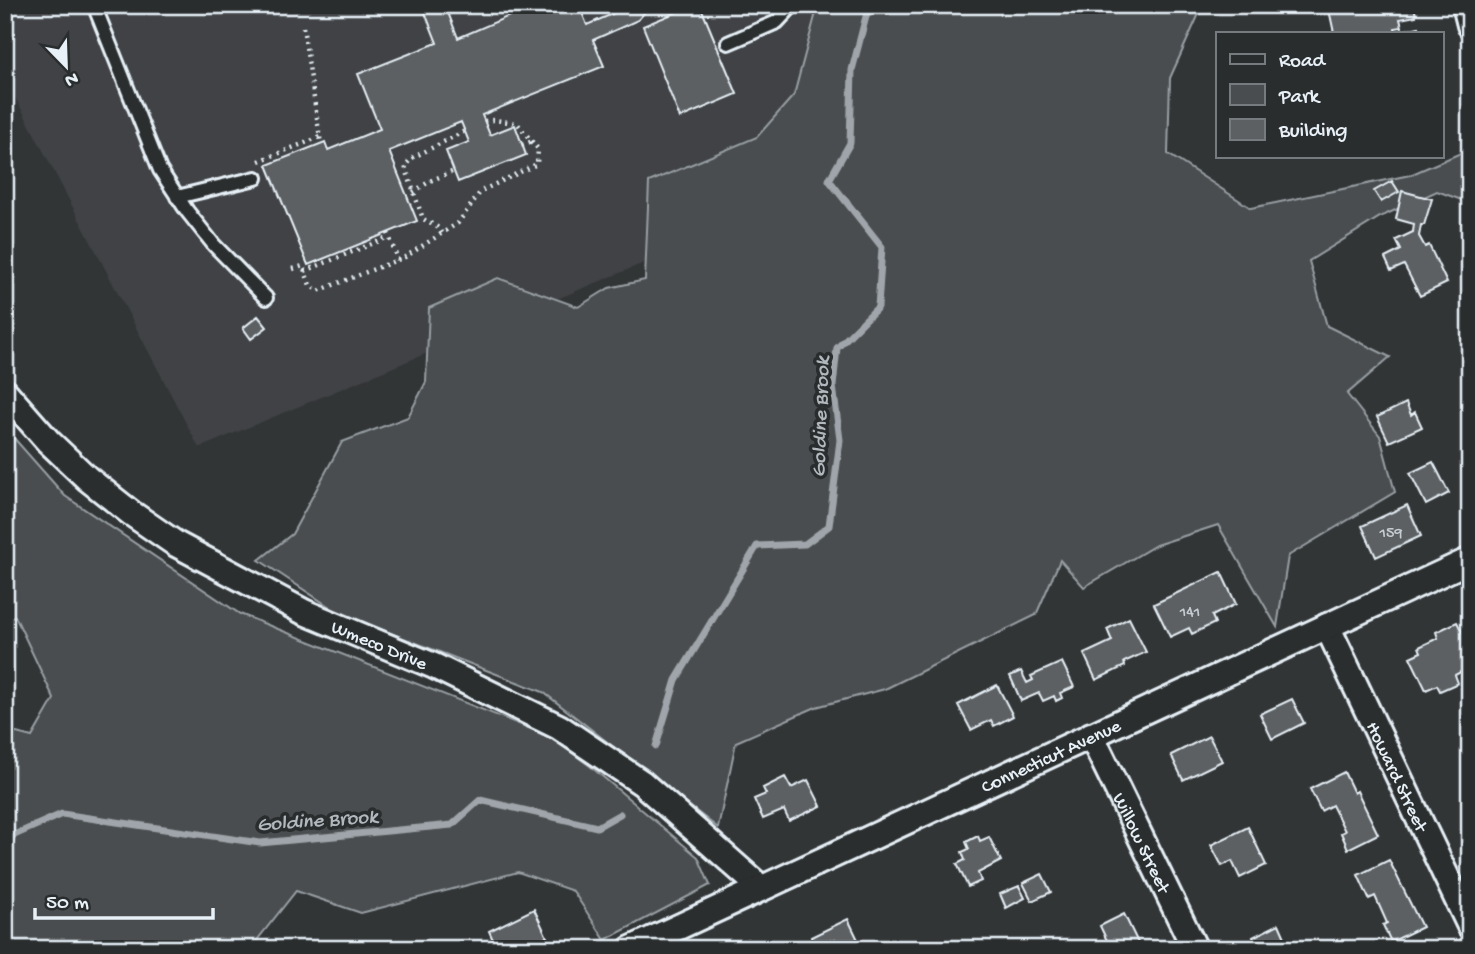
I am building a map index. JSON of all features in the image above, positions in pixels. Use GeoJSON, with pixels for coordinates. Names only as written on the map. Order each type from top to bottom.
{"type":"FeatureCollection","features":[{"type":"Feature","properties":{"kind":"street"},"geometry":{"type":"LineString","coordinates":[[1465,5],[1470,25]]}},
{"type":"Feature","properties":{"kind":"street","name":"Wmeco Drive"},"geometry":{"type":"LineString","coordinates":[[5,393],[48,441],[88,479],[176,544],[304,612],[434,666],[559,727],[642,783],[761,888]]}},
{"type":"Feature","properties":{"kind":"street","name":"Connecticut Avenue"},"geometry":{"type":"LineString","coordinates":[[631,949],[1470,560]]}},
{"type":"Feature","properties":{"kind":"street","name":"Howard Street"},"geometry":{"type":"LineString","coordinates":[[1327,626],[1470,926]]}},
{"type":"Feature","properties":{"kind":"street","name":"Willow Street"},"geometry":{"type":"LineString","coordinates":[[1091,735],[1195,949]]}},
{"type":"Feature","properties":{"kind":"lane"},"geometry":{"type":"LineString","coordinates":[[94,5],[160,170],[214,245],[266,298]]}},
{"type":"Feature","properties":{"kind":"lane"},"geometry":{"type":"LineString","coordinates":[[728,43],[777,22],[793,5]]}},
{"type":"Feature","properties":{"kind":"lane"},"geometry":{"type":"LineString","coordinates":[[177,197],[256,178]]}},
{"type":"Feature","properties":{"kind":"path"},"geometry":{"type":"LineString","coordinates":[[303,27],[321,144]]}},
{"type":"Feature","properties":{"kind":"path"},"geometry":{"type":"LineString","coordinates":[[293,269],[303,266],[312,287],[319,291],[398,260],[463,218],[479,192],[535,166],[539,161],[539,153],[533,141],[517,123],[485,121]]}},
{"type":"Feature","properties":{"kind":"path"},"geometry":{"type":"LineString","coordinates":[[442,233],[424,219],[405,171],[407,163],[465,131]]}},
{"type":"Feature","properties":{"kind":"path"},"geometry":{"type":"LineString","coordinates":[[255,163],[320,136]]}},
{"type":"Feature","properties":{"kind":"path"},"geometry":{"type":"LineString","coordinates":[[522,145],[533,141]]}},
{"type":"Feature","properties":{"kind":"path"},"geometry":{"type":"LineString","coordinates":[[413,192],[454,171]]}},
{"type":"Feature","properties":{"kind":"path"},"geometry":{"type":"LineString","coordinates":[[304,271],[389,235],[398,260]]}},
{"type":"Feature","properties":{"kind":"shaded area"},"geometry":{"type":"Polygon","coordinates":[[[5,5],[923,5],[971,127],[199,448],[5,78],[5,5]]]}},
{"type":"Feature","properties":{"kind":"green space"},"geometry":{"type":"Polygon","coordinates":[[[818,5],[1203,5],[1170,78],[1168,154],[1251,208],[1410,175],[1470,149],[1470,203],[1437,191],[1380,217],[1309,261],[1327,326],[1390,357],[1347,394],[1380,436],[1395,492],[1288,556],[1277,627],[1218,525],[1156,545],[1084,587],[1060,560],[1036,615],[885,689],[816,707],[736,742],[718,828],[543,692],[339,613],[259,560],[292,534],[342,442],[408,417],[426,382],[429,308],[498,278],[578,307],[609,288],[645,280],[649,182],[757,137],[794,95],[818,5]]]}},
{"type":"Feature","properties":{"kind":"green space"},"geometry":{"type":"Polygon","coordinates":[[[5,428],[65,496],[240,614],[549,736],[590,766],[698,857],[710,885],[605,940],[573,891],[518,872],[361,913],[296,891],[250,949],[5,949],[5,730],[32,737],[54,699],[15,616],[5,620],[5,428]]]}},
{"type":"Feature","properties":{"kind":"building"},"geometry":{"type":"Polygon","coordinates":[[[422,5],[445,5],[458,38],[535,5],[579,5],[587,25],[633,5],[651,5],[638,20],[593,40],[604,66],[482,115],[490,135],[515,125],[526,155],[458,182],[446,151],[469,142],[461,122],[389,151],[417,221],[308,265],[267,165],[325,142],[328,150],[380,129],[358,74],[437,43],[422,5]]]}},
{"type":"Feature","properties":{"kind":"building"},"geometry":{"type":"Polygon","coordinates":[[[700,5],[737,94],[680,118],[643,26],[700,5]]]}},
{"type":"Feature","properties":{"kind":"building"},"geometry":{"type":"Polygon","coordinates":[[[1328,5],[1414,5],[1416,16],[1400,19],[1402,27],[1395,28],[1396,32],[1334,32],[1328,5]]]}},
{"type":"Feature","properties":{"kind":"building"},"geometry":{"type":"Polygon","coordinates":[[[1419,27],[1420,32],[1396,32],[1419,27]]]}},
{"type":"Feature","properties":{"kind":"building"},"geometry":{"type":"Polygon","coordinates":[[[1392,181],[1399,192],[1381,202],[1374,191],[1392,181]]]}},
{"type":"Feature","properties":{"kind":"building"},"geometry":{"type":"Polygon","coordinates":[[[1402,191],[1432,199],[1419,236],[1425,247],[1429,245],[1447,283],[1420,296],[1404,265],[1391,271],[1385,258],[1401,250],[1396,240],[1413,232],[1414,224],[1396,219],[1402,191]]]}},
{"type":"Feature","properties":{"kind":"building"},"geometry":{"type":"Polygon","coordinates":[[[258,316],[267,327],[251,339],[243,328],[258,316]]]}},
{"type":"Feature","properties":{"kind":"building"},"geometry":{"type":"Polygon","coordinates":[[[1406,403],[1411,415],[1415,412],[1422,427],[1389,442],[1377,417],[1406,403]]]}},
{"type":"Feature","properties":{"kind":"building"},"geometry":{"type":"Polygon","coordinates":[[[1433,462],[1449,493],[1426,505],[1410,473],[1433,462]]]}},
{"type":"Feature","properties":{"kind":"building"},"geometry":{"type":"Polygon","coordinates":[[[1407,505],[1421,536],[1376,557],[1362,526],[1407,505]]]}},
{"type":"Feature","properties":{"kind":"building"},"geometry":{"type":"Polygon","coordinates":[[[1221,572],[1236,604],[1212,616],[1215,623],[1192,634],[1189,628],[1170,637],[1154,604],[1221,572]]]}},
{"type":"Feature","properties":{"kind":"building"},"geometry":{"type":"Polygon","coordinates":[[[1129,618],[1146,652],[1096,680],[1084,654],[1112,641],[1107,629],[1129,618]]]}},
{"type":"Feature","properties":{"kind":"building"},"geometry":{"type":"Polygon","coordinates":[[[1457,622],[1470,647],[1470,667],[1455,675],[1458,683],[1440,691],[1437,685],[1426,690],[1410,657],[1421,652],[1419,647],[1438,638],[1436,632],[1457,622]]]}},
{"type":"Feature","properties":{"kind":"building"},"geometry":{"type":"Polygon","coordinates":[[[1062,662],[1074,687],[1060,693],[1062,698],[1056,701],[1054,696],[1043,701],[1039,693],[1021,701],[1010,676],[1021,671],[1027,683],[1033,680],[1031,676],[1062,662]]]}},
{"type":"Feature","properties":{"kind":"building"},"geometry":{"type":"Polygon","coordinates":[[[997,685],[1013,716],[994,726],[991,720],[971,730],[958,705],[997,685]]]}},
{"type":"Feature","properties":{"kind":"building"},"geometry":{"type":"Polygon","coordinates":[[[1292,699],[1304,723],[1272,739],[1260,714],[1292,699]]]}},
{"type":"Feature","properties":{"kind":"building"},"geometry":{"type":"Polygon","coordinates":[[[1209,736],[1222,761],[1183,780],[1171,755],[1209,736]]]}},
{"type":"Feature","properties":{"kind":"building"},"geometry":{"type":"Polygon","coordinates":[[[1344,772],[1354,793],[1357,791],[1378,834],[1348,849],[1341,833],[1345,831],[1332,805],[1321,811],[1310,789],[1344,772]]]}},
{"type":"Feature","properties":{"kind":"building"},"geometry":{"type":"Polygon","coordinates":[[[785,777],[791,788],[808,780],[821,806],[789,821],[784,810],[763,819],[754,799],[766,794],[763,788],[785,777]]]}},
{"type":"Feature","properties":{"kind":"building"},"geometry":{"type":"Polygon","coordinates":[[[1248,827],[1266,865],[1240,878],[1232,861],[1222,866],[1211,845],[1248,827]]]}},
{"type":"Feature","properties":{"kind":"building"},"geometry":{"type":"Polygon","coordinates":[[[978,836],[980,841],[989,837],[1001,861],[978,873],[981,881],[968,887],[957,864],[965,860],[962,852],[969,849],[966,842],[978,836]]]}},
{"type":"Feature","properties":{"kind":"building"},"geometry":{"type":"Polygon","coordinates":[[[1389,860],[1422,927],[1391,942],[1383,925],[1387,923],[1375,896],[1369,899],[1358,875],[1389,860]]]}},
{"type":"Feature","properties":{"kind":"building"},"geometry":{"type":"Polygon","coordinates":[[[1042,874],[1051,892],[1032,901],[1023,883],[1042,874]]]}},
{"type":"Feature","properties":{"kind":"building"},"geometry":{"type":"Polygon","coordinates":[[[1019,886],[1025,898],[1006,908],[1000,894],[1019,886]]]}},
{"type":"Feature","properties":{"kind":"building"},"geometry":{"type":"Polygon","coordinates":[[[534,909],[547,937],[522,949],[497,949],[489,931],[534,909]]]}},
{"type":"Feature","properties":{"kind":"building"},"geometry":{"type":"Polygon","coordinates":[[[1124,914],[1141,949],[1111,949],[1100,926],[1124,914]]]}},
{"type":"Feature","properties":{"kind":"building"},"geometry":{"type":"Polygon","coordinates":[[[848,919],[862,948],[799,949],[813,942],[811,937],[848,919]]]}},
{"type":"Feature","properties":{"kind":"building"},"geometry":{"type":"Polygon","coordinates":[[[1279,924],[1290,949],[1259,949],[1253,937],[1279,924]]]}},
{"type":"Feature","properties":{"kind":"building"},"geometry":{"type":"Polygon","coordinates":[[[748,939],[753,949],[729,949],[748,939]]]}},
{"type":"Feature","properties":{"kind":"waterway","name":"Goldine Brook"},"geometry":{"type":"LineString","coordinates":[[656,746],[676,680],[757,546],[805,544],[829,526],[840,440],[833,386],[837,348],[878,307],[882,247],[829,180],[850,143],[852,70],[869,5]]}},
{"type":"Feature","properties":{"kind":"waterway","name":"Goldine Brook"},"geometry":{"type":"LineString","coordinates":[[5,839],[62,814],[260,843],[452,825],[480,800],[597,827],[620,814]]}}]}
